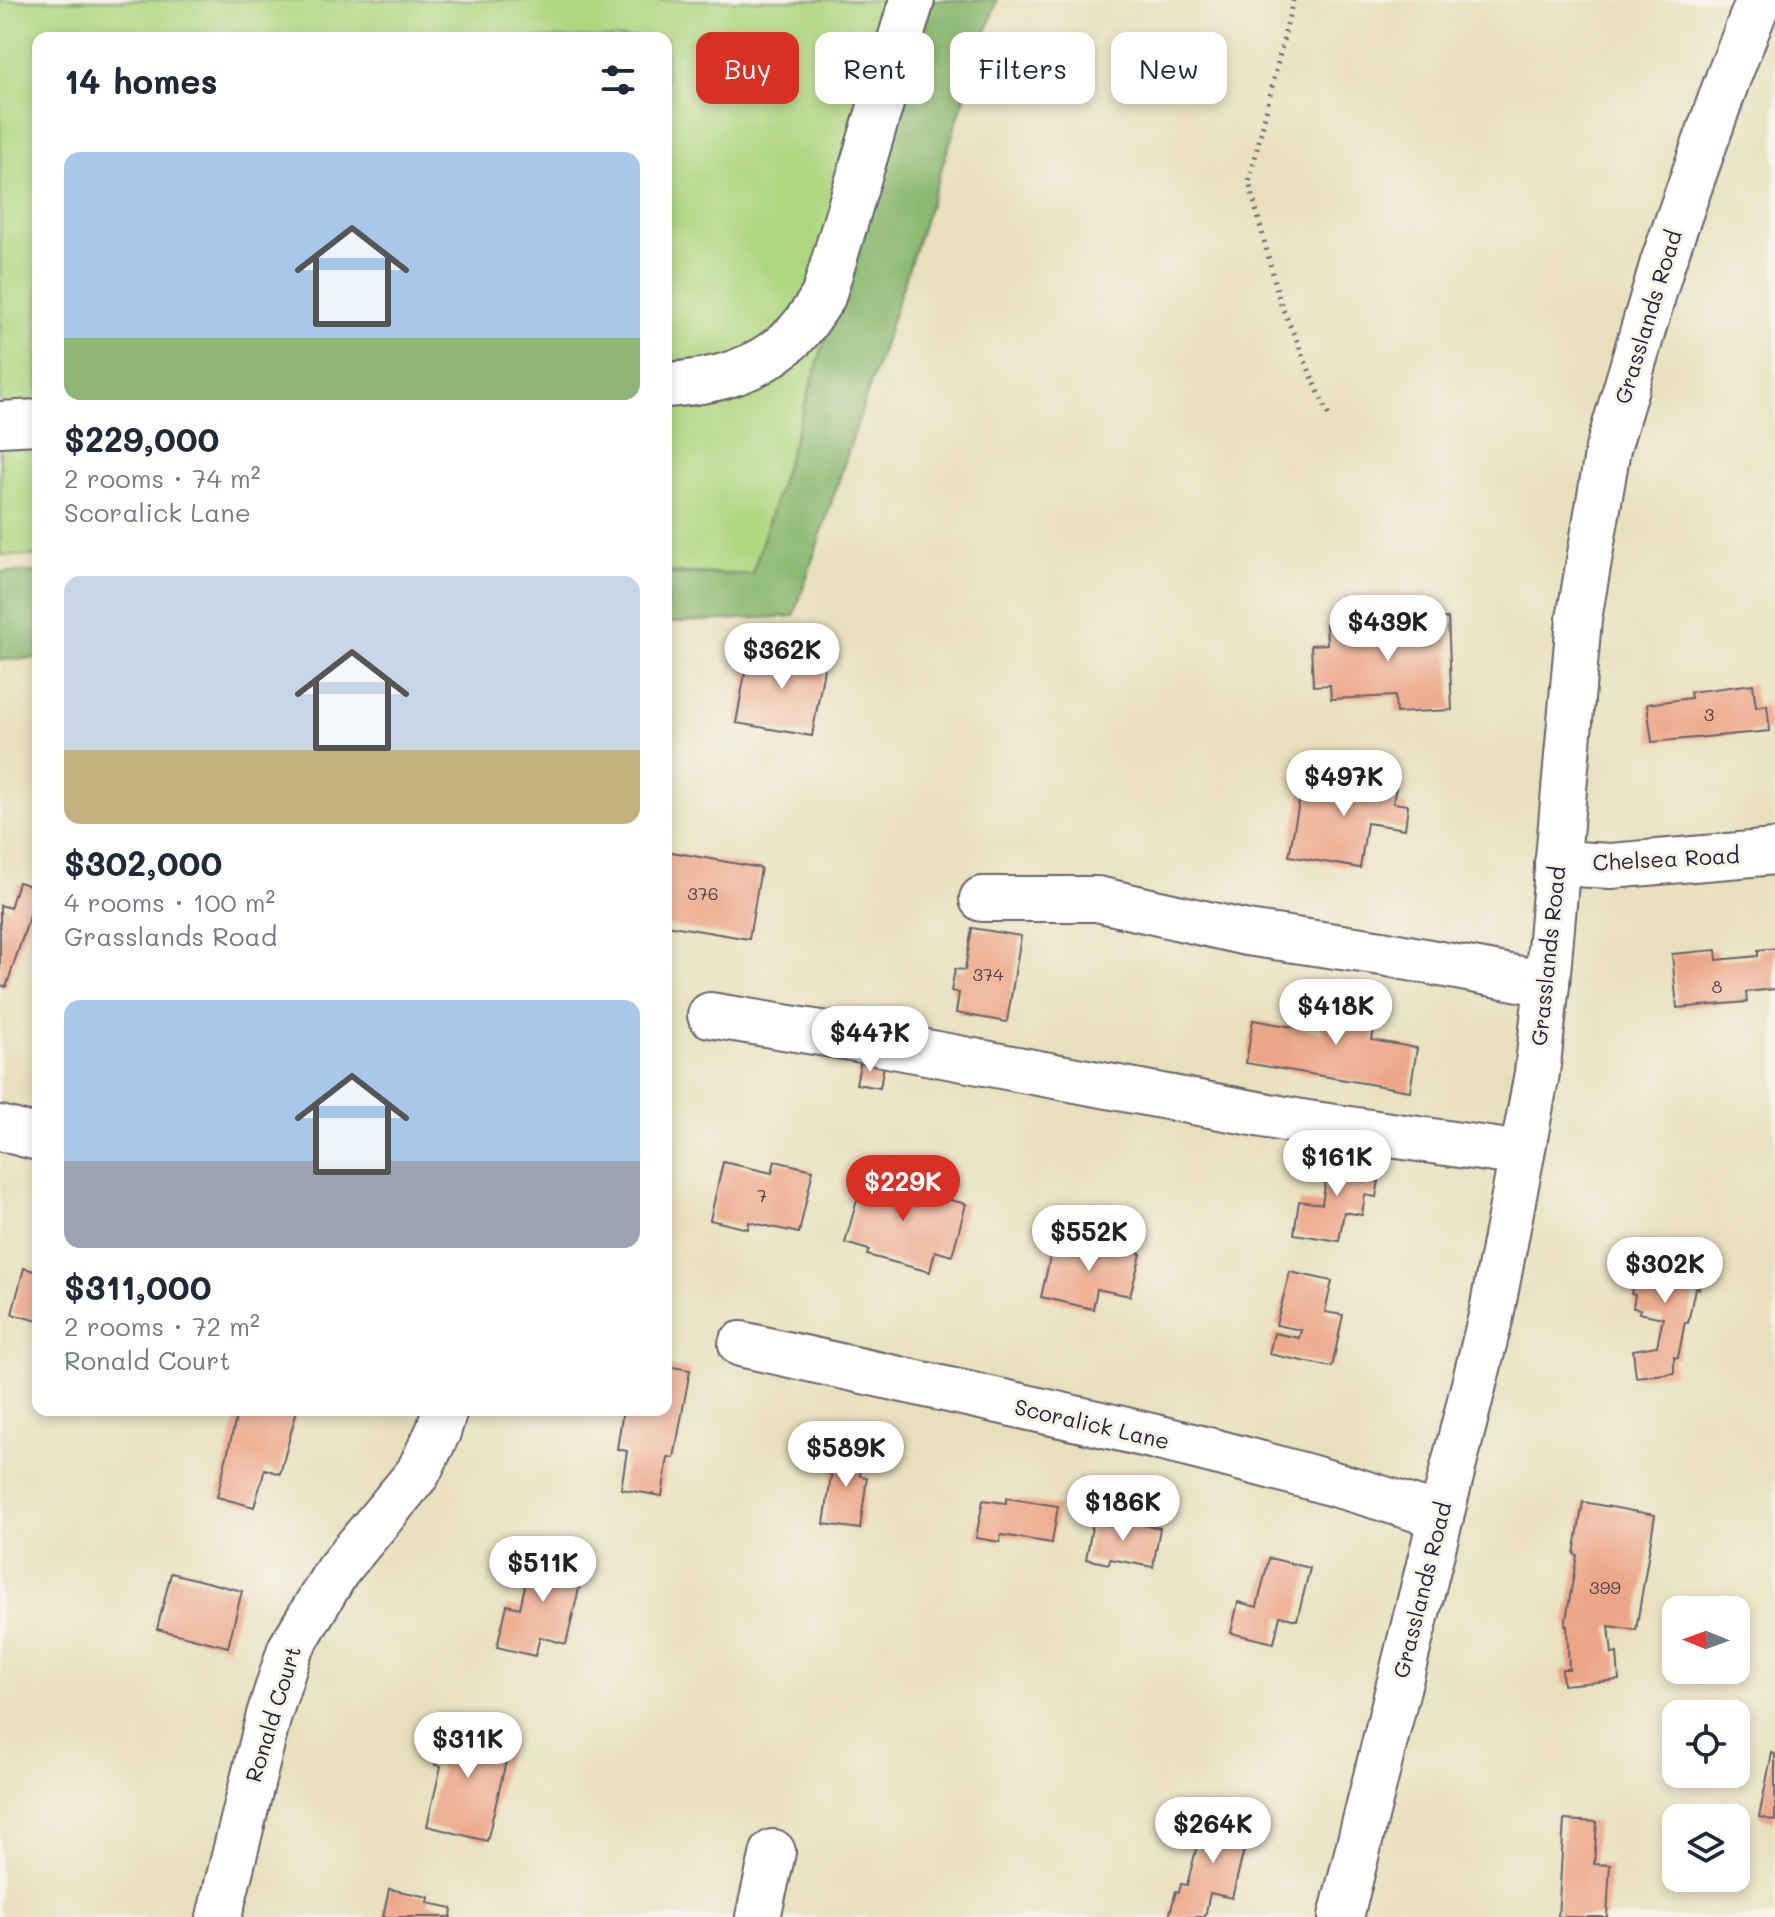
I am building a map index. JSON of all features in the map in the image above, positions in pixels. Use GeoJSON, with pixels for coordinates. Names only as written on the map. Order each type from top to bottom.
{"type":"FeatureCollection","features":[{"type":"Feature","properties":{"kind":"main road"},"geometry":{"type":"LineString","coordinates":[[672,385],[706,382],[753,367],[794,337],[823,297],[912,0]]}},
{"type":"Feature","properties":{"kind":"main road","name":"Grasslands Road"},"geometry":{"type":"LineString","coordinates":[[1341,1917],[1491,1316],[1537,1073],[1579,619],[1608,449],[1663,262],[1759,0]]}},
{"type":"Feature","properties":{"kind":"main road"},"geometry":{"type":"LineString","coordinates":[[0,424],[32,422]]}},
{"type":"Feature","properties":{"kind":"main road","name":"Chelsea Road"},"geometry":{"type":"LineString","coordinates":[[1557,863],[1611,866],[1775,852]]}},
{"type":"Feature","properties":{"kind":"main road"},"geometry":{"type":"LineString","coordinates":[[982,899],[1097,899],[1247,933],[1382,953],[1547,984]]}},
{"type":"Feature","properties":{"kind":"main road"},"geometry":{"type":"LineString","coordinates":[[710,1015],[851,1038],[1301,1122],[1522,1154]]}},
{"type":"Feature","properties":{"kind":"main road"},"geometry":{"type":"LineString","coordinates":[[0,1128],[32,1136]]}},
{"type":"Feature","properties":{"kind":"main road","name":"Scoralick Lane"},"geometry":{"type":"LineString","coordinates":[[741,1344],[1154,1438],[1371,1494],[1441,1517]]}},
{"type":"Feature","properties":{"kind":"main road","name":"Ronald Court"},"geometry":{"type":"LineString","coordinates":[[219,1917],[269,1715],[290,1649],[337,1571],[418,1473],[443,1416]]}},
{"type":"Feature","properties":{"kind":"main road"},"geometry":{"type":"LineString","coordinates":[[758,1917],[773,1852]]}},
{"type":"Feature","properties":{"kind":"path"},"geometry":{"type":"LineString","coordinates":[[1293,0],[1249,182],[1280,302],[1330,419]]}},
{"type":"Feature","properties":{"kind":"green space"},"geometry":{"type":"Polygon","coordinates":[[[0,0],[931,0],[921,32],[815,32],[815,104],[899,104],[752,575],[672,572],[672,32],[32,32],[32,556],[0,555],[0,0]]]}},
{"type":"Feature","properties":{"kind":"green space"},"geometry":{"type":"Polygon","coordinates":[[[931,0],[997,0],[986,32],[950,32],[950,104],[963,104],[794,616],[672,623],[672,574],[752,574],[899,104],[934,104],[934,32],[921,32],[931,0]]]}},
{"type":"Feature","properties":{"kind":"green space"},"geometry":{"type":"Polygon","coordinates":[[[0,572],[32,572],[32,658],[0,660],[0,572]]]}},
{"type":"Feature","properties":{"kind":"building"},"geometry":{"type":"Polygon","coordinates":[[[1448,618],[1452,710],[1396,713],[1395,696],[1331,699],[1330,685],[1313,686],[1311,645],[1327,644],[1326,624],[1448,618]]]}},
{"type":"Feature","properties":{"kind":"building"},"geometry":{"type":"Polygon","coordinates":[[[774,649],[826,658],[812,736],[736,723],[749,651],[773,655],[774,649]]]}},
{"type":"Feature","properties":{"kind":"building"},"geometry":{"type":"Polygon","coordinates":[[[1753,684],[1756,707],[1767,705],[1770,731],[1652,742],[1647,704],[1691,698],[1690,692],[1753,684]]]}},
{"type":"Feature","properties":{"kind":"building"},"geometry":{"type":"Polygon","coordinates":[[[1352,770],[1398,777],[1393,803],[1408,805],[1405,829],[1367,823],[1360,868],[1289,856],[1303,781],[1349,788],[1352,770]]]}},
{"type":"Feature","properties":{"kind":"building"},"geometry":{"type":"Polygon","coordinates":[[[672,852],[761,868],[749,939],[672,926],[672,852]]]}},
{"type":"Feature","properties":{"kind":"building"},"geometry":{"type":"Polygon","coordinates":[[[18,882],[32,886],[32,909],[6,987],[0,985],[0,905],[10,908],[18,882]]]}},
{"type":"Feature","properties":{"kind":"building"},"geometry":{"type":"Polygon","coordinates":[[[972,928],[1021,936],[1007,1022],[956,1013],[959,993],[951,991],[955,969],[965,970],[972,928]]]}},
{"type":"Feature","properties":{"kind":"building"},"geometry":{"type":"Polygon","coordinates":[[[1775,948],[1775,989],[1746,992],[1747,1002],[1677,1008],[1672,954],[1716,950],[1717,960],[1758,956],[1758,950],[1775,948]]]}},
{"type":"Feature","properties":{"kind":"building"},"geometry":{"type":"Polygon","coordinates":[[[1328,992],[1379,1001],[1372,1040],[1417,1048],[1410,1091],[1246,1063],[1253,1020],[1322,1032],[1328,992]]]}},
{"type":"Feature","properties":{"kind":"building"},"geometry":{"type":"Polygon","coordinates":[[[861,1060],[884,1065],[880,1088],[856,1084],[861,1060]]]}},
{"type":"Feature","properties":{"kind":"building"},"geometry":{"type":"Polygon","coordinates":[[[1330,1154],[1370,1159],[1367,1179],[1379,1181],[1376,1197],[1365,1195],[1362,1215],[1344,1212],[1339,1241],[1294,1234],[1299,1201],[1322,1204],[1330,1154]]]}},
{"type":"Feature","properties":{"kind":"building"},"geometry":{"type":"Polygon","coordinates":[[[775,1161],[813,1170],[799,1233],[749,1222],[748,1229],[710,1220],[723,1162],[772,1173],[775,1161]]]}},
{"type":"Feature","properties":{"kind":"building"},"geometry":{"type":"Polygon","coordinates":[[[865,1171],[916,1185],[915,1191],[966,1204],[952,1256],[935,1251],[930,1272],[867,1255],[869,1250],[845,1243],[865,1171]]]}},
{"type":"Feature","properties":{"kind":"building"},"geometry":{"type":"Polygon","coordinates":[[[1072,1238],[1141,1254],[1130,1296],[1097,1289],[1093,1309],[1041,1297],[1052,1249],[1068,1253],[1072,1238]]]}},
{"type":"Feature","properties":{"kind":"building"},"geometry":{"type":"Polygon","coordinates":[[[1651,1247],[1705,1258],[1699,1289],[1695,1288],[1688,1323],[1685,1322],[1678,1358],[1674,1357],[1674,1373],[1636,1377],[1633,1350],[1657,1346],[1663,1318],[1639,1313],[1640,1309],[1633,1308],[1635,1295],[1631,1294],[1636,1265],[1647,1267],[1651,1247]]]}},
{"type":"Feature","properties":{"kind":"building"},"geometry":{"type":"Polygon","coordinates":[[[24,1268],[32,1270],[32,1319],[12,1314],[24,1268]]]}},
{"type":"Feature","properties":{"kind":"building"},"geometry":{"type":"Polygon","coordinates":[[[1290,1272],[1332,1281],[1325,1312],[1343,1315],[1332,1367],[1269,1354],[1274,1333],[1299,1338],[1301,1330],[1276,1325],[1290,1272]]]}},
{"type":"Feature","properties":{"kind":"building"},"geometry":{"type":"Polygon","coordinates":[[[672,1367],[690,1370],[674,1458],[668,1457],[662,1496],[621,1489],[627,1451],[617,1449],[622,1416],[672,1416],[672,1367]]]}},
{"type":"Feature","properties":{"kind":"building"},"geometry":{"type":"Polygon","coordinates":[[[237,1416],[295,1416],[280,1474],[265,1469],[254,1507],[217,1497],[237,1416]]]}},
{"type":"Feature","properties":{"kind":"building"},"geometry":{"type":"Polygon","coordinates":[[[831,1447],[863,1451],[860,1476],[867,1477],[860,1529],[824,1524],[832,1470],[828,1469],[831,1447]]]}},
{"type":"Feature","properties":{"kind":"building"},"geometry":{"type":"Polygon","coordinates":[[[1006,1498],[1058,1506],[1052,1543],[1001,1535],[1000,1542],[976,1538],[983,1500],[1006,1503],[1006,1498]]]}},
{"type":"Feature","properties":{"kind":"building"},"geometry":{"type":"Polygon","coordinates":[[[1583,1502],[1655,1515],[1636,1630],[1609,1626],[1612,1654],[1617,1653],[1619,1680],[1563,1685],[1562,1669],[1569,1669],[1565,1626],[1583,1502]]]}},
{"type":"Feature","properties":{"kind":"building"},"geometry":{"type":"Polygon","coordinates":[[[1117,1520],[1160,1528],[1153,1567],[1110,1559],[1109,1564],[1086,1559],[1093,1522],[1116,1526],[1117,1520]]]}},
{"type":"Feature","properties":{"kind":"building"},"geometry":{"type":"Polygon","coordinates":[[[533,1550],[585,1563],[566,1644],[540,1637],[535,1656],[497,1647],[507,1605],[520,1608],[533,1550]]]}},
{"type":"Feature","properties":{"kind":"building"},"geometry":{"type":"Polygon","coordinates":[[[1269,1558],[1310,1568],[1297,1620],[1280,1616],[1274,1643],[1231,1633],[1238,1602],[1257,1607],[1269,1558]]]}},
{"type":"Feature","properties":{"kind":"building"},"geometry":{"type":"Polygon","coordinates":[[[171,1573],[242,1591],[228,1647],[157,1629],[171,1573]]]}},
{"type":"Feature","properties":{"kind":"building"},"geometry":{"type":"Polygon","coordinates":[[[446,1720],[512,1736],[487,1841],[427,1826],[441,1766],[435,1765],[446,1720]]]}},
{"type":"Feature","properties":{"kind":"building"},"geometry":{"type":"Polygon","coordinates":[[[1772,1753],[1775,1754],[1775,1821],[1759,1817],[1772,1753]]]}},
{"type":"Feature","properties":{"kind":"building"},"geometry":{"type":"Polygon","coordinates":[[[1206,1811],[1251,1822],[1232,1898],[1210,1893],[1205,1917],[1169,1917],[1176,1891],[1179,1892],[1181,1884],[1187,1885],[1206,1811]]]}},
{"type":"Feature","properties":{"kind":"building"},"geometry":{"type":"Polygon","coordinates":[[[1564,1820],[1597,1822],[1594,1864],[1610,1865],[1607,1917],[1558,1917],[1564,1820]]]}},
{"type":"Feature","properties":{"kind":"building"},"geometry":{"type":"Polygon","coordinates":[[[389,1889],[429,1897],[428,1903],[452,1908],[451,1917],[383,1917],[389,1889]]]}}]}
